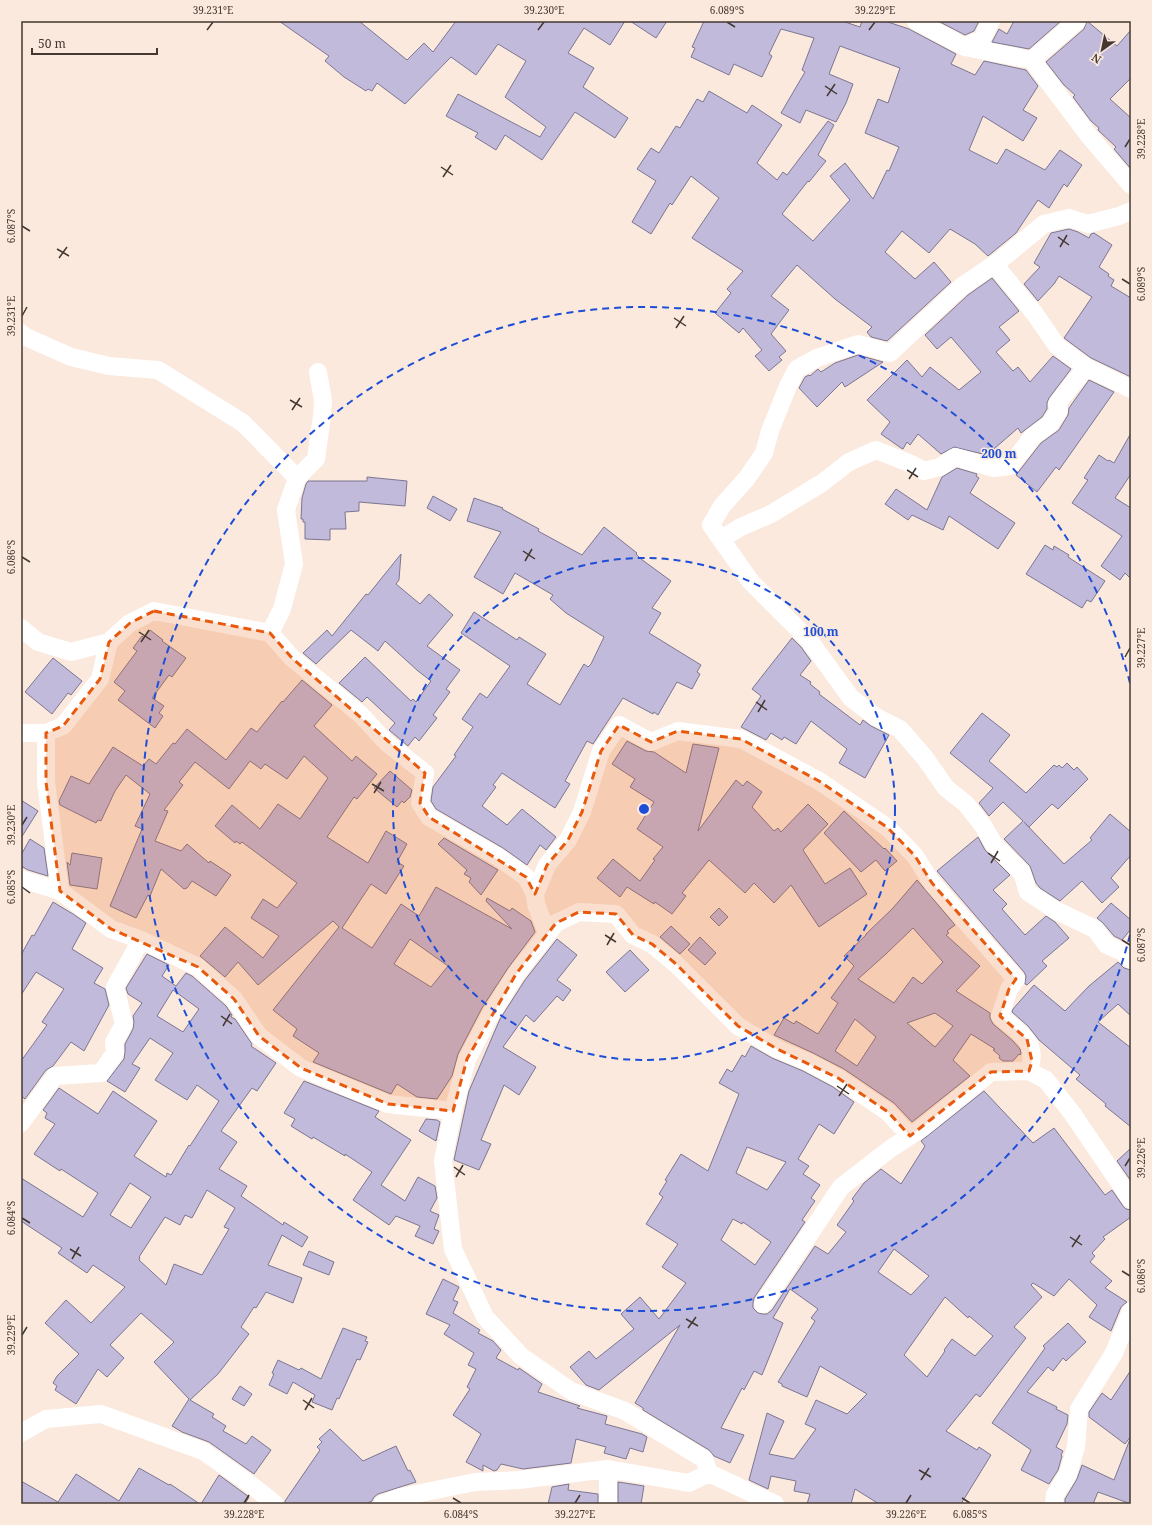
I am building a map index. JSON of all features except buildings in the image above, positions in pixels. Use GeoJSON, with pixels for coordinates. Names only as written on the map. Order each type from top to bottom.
{"type":"FeatureCollection","features":[{"type":"Feature","properties":{"kind":"street"},"geometry":{"type":"LineString","coordinates":[[916,21],[965,47],[1032,60],[1090,137],[1131,185]]}},
{"type":"Feature","properties":{"kind":"street"},"geometry":{"type":"LineString","coordinates":[[965,47],[982,39],[991,21]]}},
{"type":"Feature","properties":{"kind":"street"},"geometry":{"type":"LineString","coordinates":[[1032,60],[1077,21]]}},
{"type":"Feature","properties":{"kind":"street"},"geometry":{"type":"LineString","coordinates":[[1131,212],[1088,224],[1068,218],[1044,224],[994,264],[962,287],[890,354],[858,344],[817,358],[797,369],[788,386],[770,430],[764,453],[747,478],[722,506],[711,525],[751,582],[810,640],[852,698],[876,717],[900,729],[925,758],[946,788],[966,804],[984,827],[993,843],[1022,873],[1028,892],[1055,910],[1095,929],[1107,945],[1122,952],[1131,960]]}},
{"type":"Feature","properties":{"kind":"street"},"geometry":{"type":"LineString","coordinates":[[994,264],[1035,314],[1057,346],[1086,366],[1131,389]]}},
{"type":"Feature","properties":{"kind":"street"},"geometry":{"type":"LineString","coordinates":[[21,333],[26,337],[71,357],[109,366],[158,370],[243,423],[297,478]]}},
{"type":"Feature","properties":{"kind":"street"},"geometry":{"type":"LineString","coordinates":[[721,539],[741,527],[771,514],[822,483],[849,462],[876,450],[909,463],[924,471],[940,467],[955,457],[994,468],[1010,466],[1033,436],[1050,424],[1059,410],[1056,404],[1086,366]]}},
{"type":"Feature","properties":{"kind":"street"},"geometry":{"type":"LineString","coordinates":[[270,633],[282,609],[294,564],[286,510],[297,478],[316,459],[323,401],[318,372]]}},
{"type":"Feature","properties":{"kind":"street"},"geometry":{"type":"LineString","coordinates":[[21,628],[38,642],[71,652],[109,642],[130,623],[154,611],[270,633],[292,658],[362,716],[387,743],[425,774],[420,803],[429,817],[498,857],[526,877],[536,894]]}},
{"type":"Feature","properties":{"kind":"street"},"geometry":{"type":"LineString","coordinates":[[21,733],[46,733],[62,726],[100,679],[109,642]]}},
{"type":"Feature","properties":{"kind":"street"},"geometry":{"type":"LineString","coordinates":[[547,933],[536,904],[536,894],[547,865],[568,840],[582,812],[601,751],[619,725],[651,742],[678,731],[741,739],[819,781],[888,828],[916,856],[932,883],[1016,979],[1009,989],[1000,1016],[1028,1039],[1032,1050],[1032,1061],[1029,1071]]}},
{"type":"Feature","properties":{"kind":"street"},"geometry":{"type":"LineString","coordinates":[[46,733],[46,782],[60,891]]}},
{"type":"Feature","properties":{"kind":"street"},"geometry":{"type":"LineString","coordinates":[[21,879],[60,891],[111,929],[141,940],[198,966],[234,999],[258,1036],[301,1068],[388,1104],[453,1111]]}},
{"type":"Feature","properties":{"kind":"street"},"geometry":{"type":"LineString","coordinates":[[775,1504],[709,1473],[704,1459],[625,1411],[571,1391],[521,1356],[485,1317],[454,1249],[444,1161],[453,1111],[467,1059],[491,1014],[516,974],[556,923],[579,912],[616,914],[633,935],[652,944],[676,964],[738,1026],[777,1049],[808,1062],[838,1078],[888,1112],[910,1136]]}},
{"type":"Feature","properties":{"kind":"street"},"geometry":{"type":"LineString","coordinates":[[21,1123],[55,1076],[101,1073],[115,1053],[114,1042],[124,1024],[115,987],[141,940]]}},
{"type":"Feature","properties":{"kind":"street"},"geometry":{"type":"LineString","coordinates":[[762,1304],[841,1186],[890,1149],[910,1136],[991,1072],[1029,1071],[1046,1080],[1072,1113],[1131,1200]]}},
{"type":"Feature","properties":{"kind":"street"},"geometry":{"type":"LineString","coordinates":[[1054,1504],[1055,1495],[1068,1474],[1076,1447],[1079,1409],[1114,1353],[1131,1311]]}},
{"type":"Feature","properties":{"kind":"street"},"geometry":{"type":"LineString","coordinates":[[21,1433],[46,1419],[101,1414],[203,1451],[250,1484],[275,1504]]}},
{"type":"Feature","properties":{"kind":"street"},"geometry":{"type":"LineString","coordinates":[[382,1504],[401,1497],[476,1482],[518,1480],[608,1469],[689,1483],[709,1473]]}},
{"type":"Feature","properties":{"kind":"street"},"geometry":{"type":"LineString","coordinates":[[608,1469],[608,1504]]}},
{"type":"Feature","properties":{"kind":"highlighted area"},"geometry":{"type":"Polygon","coordinates":[[[154,611],[270,633],[292,658],[425,773],[420,803],[429,817],[526,877],[535,894],[547,865],[568,840],[582,812],[601,751],[619,725],[651,742],[678,731],[741,739],[819,781],[888,828],[915,856],[932,883],[1016,979],[1009,989],[1000,1016],[1027,1039],[1032,1061],[1029,1071],[991,1072],[910,1136],[888,1112],[838,1078],[777,1049],[738,1026],[676,964],[652,944],[633,935],[616,914],[579,912],[556,923],[516,974],[467,1059],[453,1111],[388,1104],[301,1068],[259,1036],[234,999],[198,967],[111,929],[60,891],[46,782],[46,733],[63,726],[100,679],[109,642],[130,623],[154,611]]]}}]}
